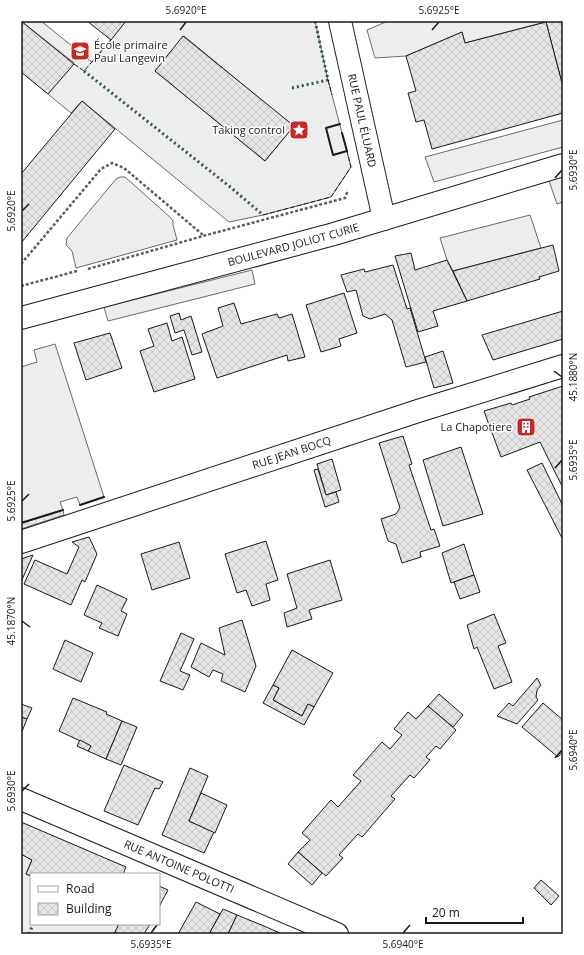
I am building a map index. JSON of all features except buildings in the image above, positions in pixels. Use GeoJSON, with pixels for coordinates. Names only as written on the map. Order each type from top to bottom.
{"type":"FeatureCollection","features":[{"type":"Feature","properties":{"kind":"street","name":"RUE PAUL ÉLUARD"},"geometry":{"type":"LineString","coordinates":[[344,22],[384,219]]}},
{"type":"Feature","properties":{"kind":"street","name":"BOULEVARD JOLIOT CURIE"},"geometry":{"type":"LineString","coordinates":[[21,318],[334,234],[563,165]]}},
{"type":"Feature","properties":{"kind":"street","name":"RUE JEAN BOCQ"},"geometry":{"type":"LineString","coordinates":[[21,542],[411,413],[563,366]]}},
{"type":"Feature","properties":{"kind":"street","name":"RUE ANTOINE POLOTTI"},"geometry":{"type":"LineString","coordinates":[[21,799],[337,934]]}},
{"type":"Feature","properties":{"kind":"path"},"geometry":{"type":"LineString","coordinates":[[21,264],[101,169],[112,163],[124,168],[203,236]]}},
{"type":"Feature","properties":{"kind":"path"},"geometry":{"type":"LineString","coordinates":[[85,269],[345,198],[351,184]]}},
{"type":"Feature","properties":{"kind":"path"},"geometry":{"type":"LineString","coordinates":[[21,286],[78,271]]}},
{"type":"Feature","properties":{"kind":"shaded area"},"geometry":{"type":"Polygon","coordinates":[[[21,21],[41,21],[92,62],[126,21],[315,21],[328,80],[351,167],[331,197],[263,215],[229,222],[82,101],[71,113],[48,94],[74,63],[21,21]],[[184,36],[155,71],[265,161],[293,126],[184,36]]]}},
{"type":"Feature","properties":{"kind":"shaded area"},"geometry":{"type":"Polygon","coordinates":[[[388,21],[549,21],[465,43],[462,32],[406,56],[375,58],[367,30],[388,21]]]}},
{"type":"Feature","properties":{"kind":"shaded area"},"geometry":{"type":"Polygon","coordinates":[[[563,120],[563,147],[434,182],[425,157],[563,120]]]}},
{"type":"Feature","properties":{"kind":"shaded area"},"geometry":{"type":"Polygon","coordinates":[[[563,174],[563,202],[557,204],[548,178],[563,174]]]}},
{"type":"Feature","properties":{"kind":"shaded area"},"geometry":{"type":"Polygon","coordinates":[[[125,177],[171,218],[177,240],[76,268],[72,251],[66,245],[67,238],[116,179],[125,177]]]}},
{"type":"Feature","properties":{"kind":"shaded area"},"geometry":{"type":"Polygon","coordinates":[[[530,215],[541,248],[453,271],[447,260],[440,238],[530,215]]]}},
{"type":"Feature","properties":{"kind":"shaded area"},"geometry":{"type":"Polygon","coordinates":[[[252,270],[255,284],[108,321],[104,307],[252,270]]]}},
{"type":"Feature","properties":{"kind":"shaded area"},"geometry":{"type":"Polygon","coordinates":[[[55,344],[104,497],[80,505],[77,497],[60,502],[63,510],[21,523],[21,367],[37,362],[34,350],[55,344]]]}},
{"type":"Feature","properties":{"kind":"shaded area"},"geometry":{"type":"Polygon","coordinates":[[[63,510],[64,515],[21,529],[21,523],[63,510]]]}},
{"type":"Feature","properties":{"kind":"shaded area"},"geometry":{"type":"Polygon","coordinates":[[[21,854],[32,860],[26,874],[30,876],[30,925],[118,925],[114,934],[21,934],[21,854]]]}},
{"type":"Feature","properties":{"kind":"hedge"},"geometry":{"type":"LineString","coordinates":[[292,88],[328,80],[315,21]]}},
{"type":"Feature","properties":{"kind":"hedge"},"geometry":{"type":"LineString","coordinates":[[84,71],[229,186],[263,215]]}},
{"type":"Feature","properties":{"kind":"hedge"},"geometry":{"type":"LineString","coordinates":[[29,934],[33,925]]}},
{"type":"Feature","properties":{"kind":"fence"},"geometry":{"type":"LineString","coordinates":[[74,64],[84,71],[111,40]]}},
{"type":"Feature","properties":{"kind":"fence"},"geometry":{"type":"LineString","coordinates":[[328,80],[332,95]]}},
{"type":"Feature","properties":{"kind":"fence"},"geometry":{"type":"LineString","coordinates":[[263,215],[331,197],[351,167],[347,151]]}},
{"type":"Feature","properties":{"kind":"wall"},"geometry":{"type":"LineString","coordinates":[[340,124],[326,128],[333,155],[347,151],[342,133]]}},
{"type":"Feature","properties":{"kind":"wall"},"geometry":{"type":"LineString","coordinates":[[80,505],[104,497]]}},
{"type":"Feature","properties":{"kind":"wall"},"geometry":{"type":"LineString","coordinates":[[21,523],[63,510]]}},
{"type":"Feature","properties":{"kind":"place","name":"École primaire Paul Langevin"},"geometry":{"type":"Point","coordinates":[80,51]}},
{"type":"Feature","properties":{"kind":"place","name":"Taking control"},"geometry":{"type":"Point","coordinates":[299,130]}},
{"type":"Feature","properties":{"kind":"place","name":"La Chapotiere"},"geometry":{"type":"Point","coordinates":[526,427]}}]}
